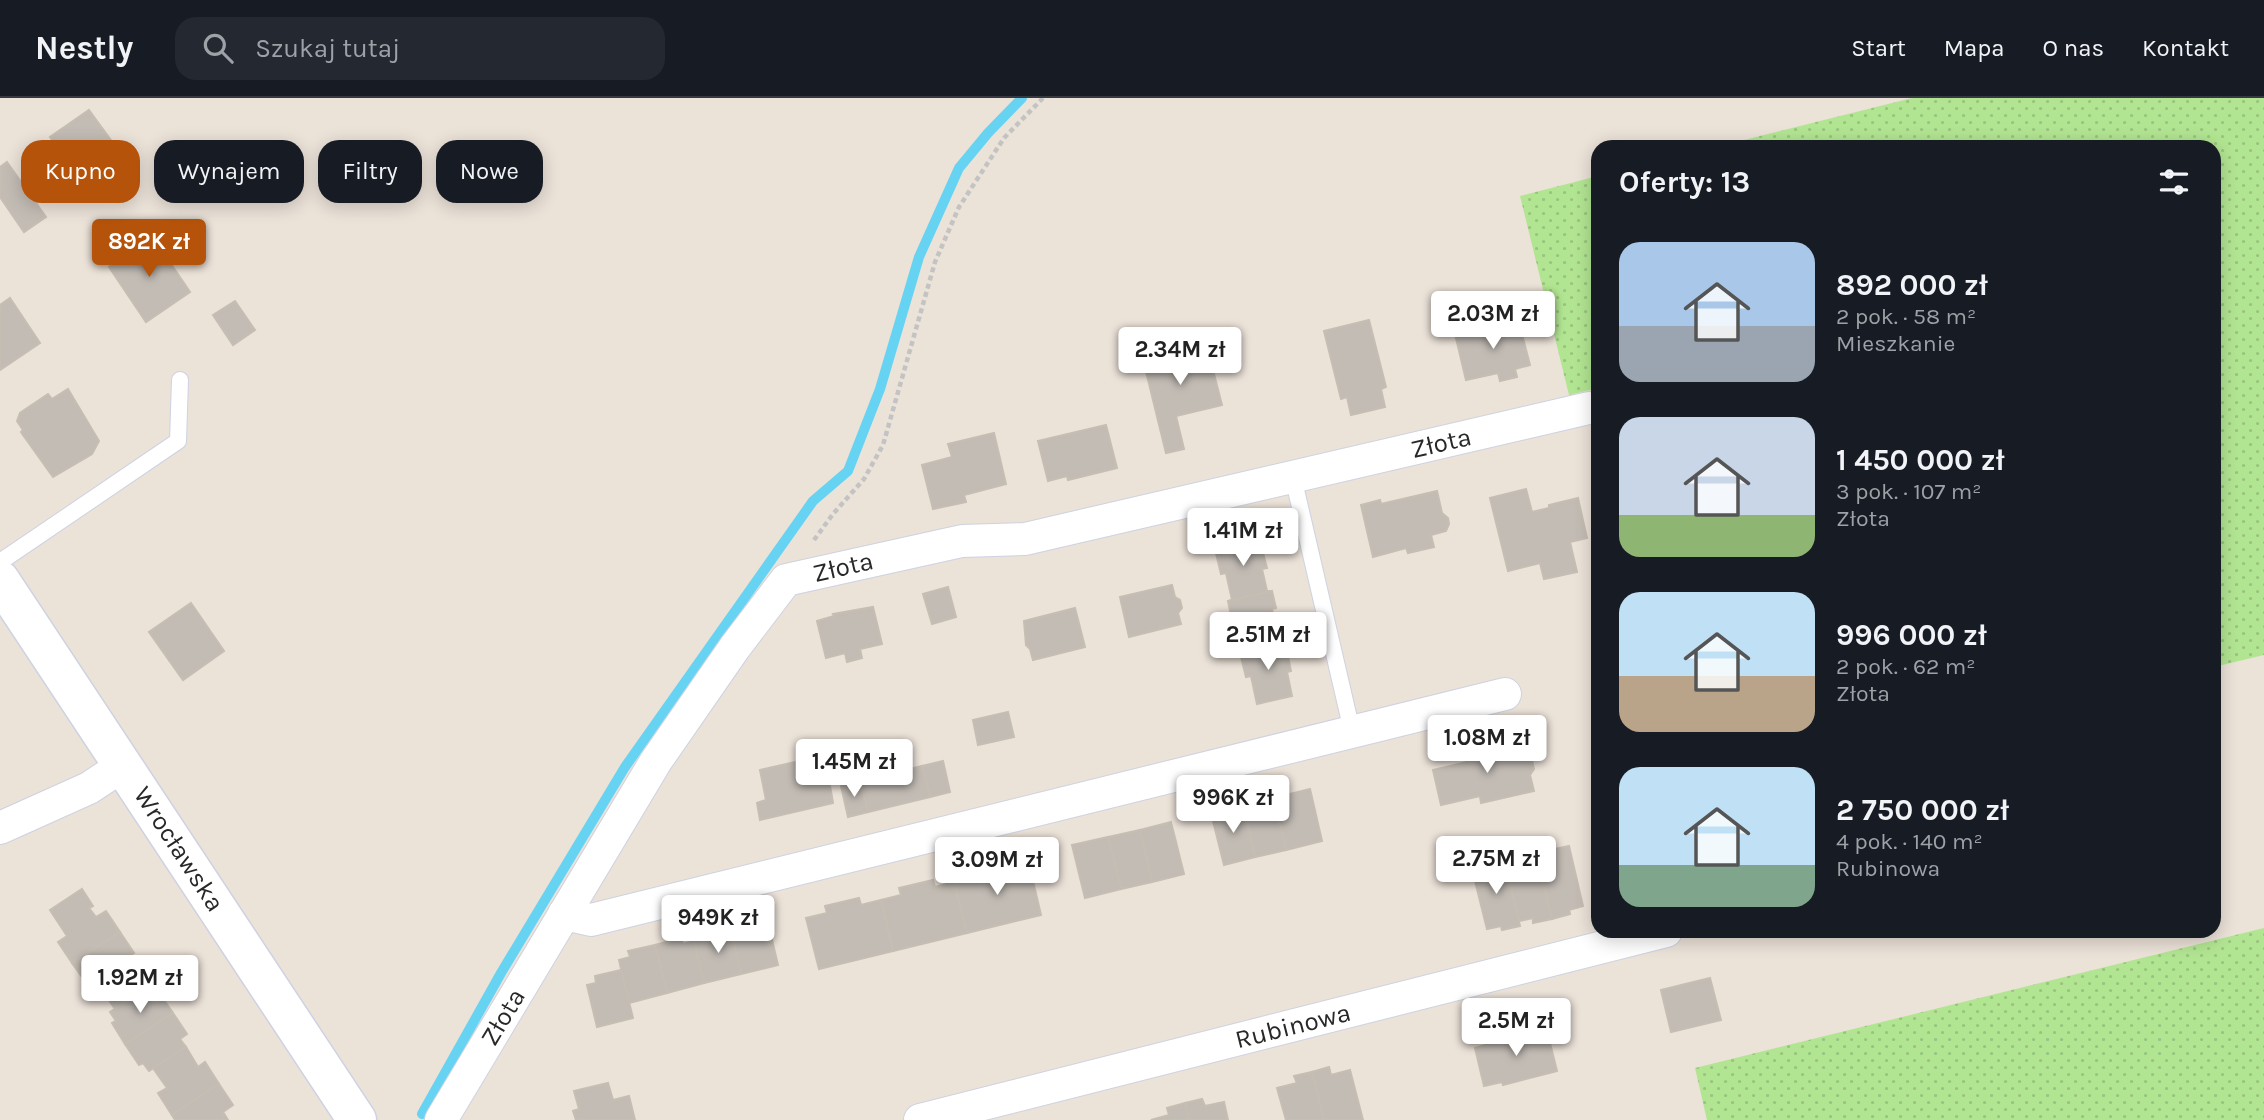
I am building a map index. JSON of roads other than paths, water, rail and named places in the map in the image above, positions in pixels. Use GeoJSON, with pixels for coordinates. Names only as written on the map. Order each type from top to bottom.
{"type":"FeatureCollection","features":[{"type":"Feature","properties":{"kind":"street","name":"Złota"},"geometry":{"type":"LineString","coordinates":[[441,1120],[656,761],[734,647],[786,580],[962,541],[1025,539],[1589,408]]}},
{"type":"Feature","properties":{"kind":"street","name":"Wrocławska"},"geometry":{"type":"LineString","coordinates":[[0,580],[357,1120]]}},
{"type":"Feature","properties":{"kind":"street"},"geometry":{"type":"LineString","coordinates":[[564,914],[591,920],[1505,694]]}},
{"type":"Feature","properties":{"kind":"street"},"geometry":{"type":"LineString","coordinates":[[0,828],[89,788],[124,765]]}},
{"type":"Feature","properties":{"kind":"street","name":"Rubinowa"},"geometry":{"type":"LineString","coordinates":[[920,1120],[1638,938]]}},
{"type":"Feature","properties":{"kind":"lane"},"geometry":{"type":"LineString","coordinates":[[0,562],[178,441],[180,380]]}},
{"type":"Feature","properties":{"kind":"lane"},"geometry":{"type":"LineString","coordinates":[[1293,477],[1352,730]]}},
{"type":"Feature","properties":{"kind":"waterway"},"geometry":{"type":"LineString","coordinates":[[422,1114],[501,973],[625,767],[813,501],[848,471],[880,389],[919,257],[959,168],[1022,98]]}}]}
